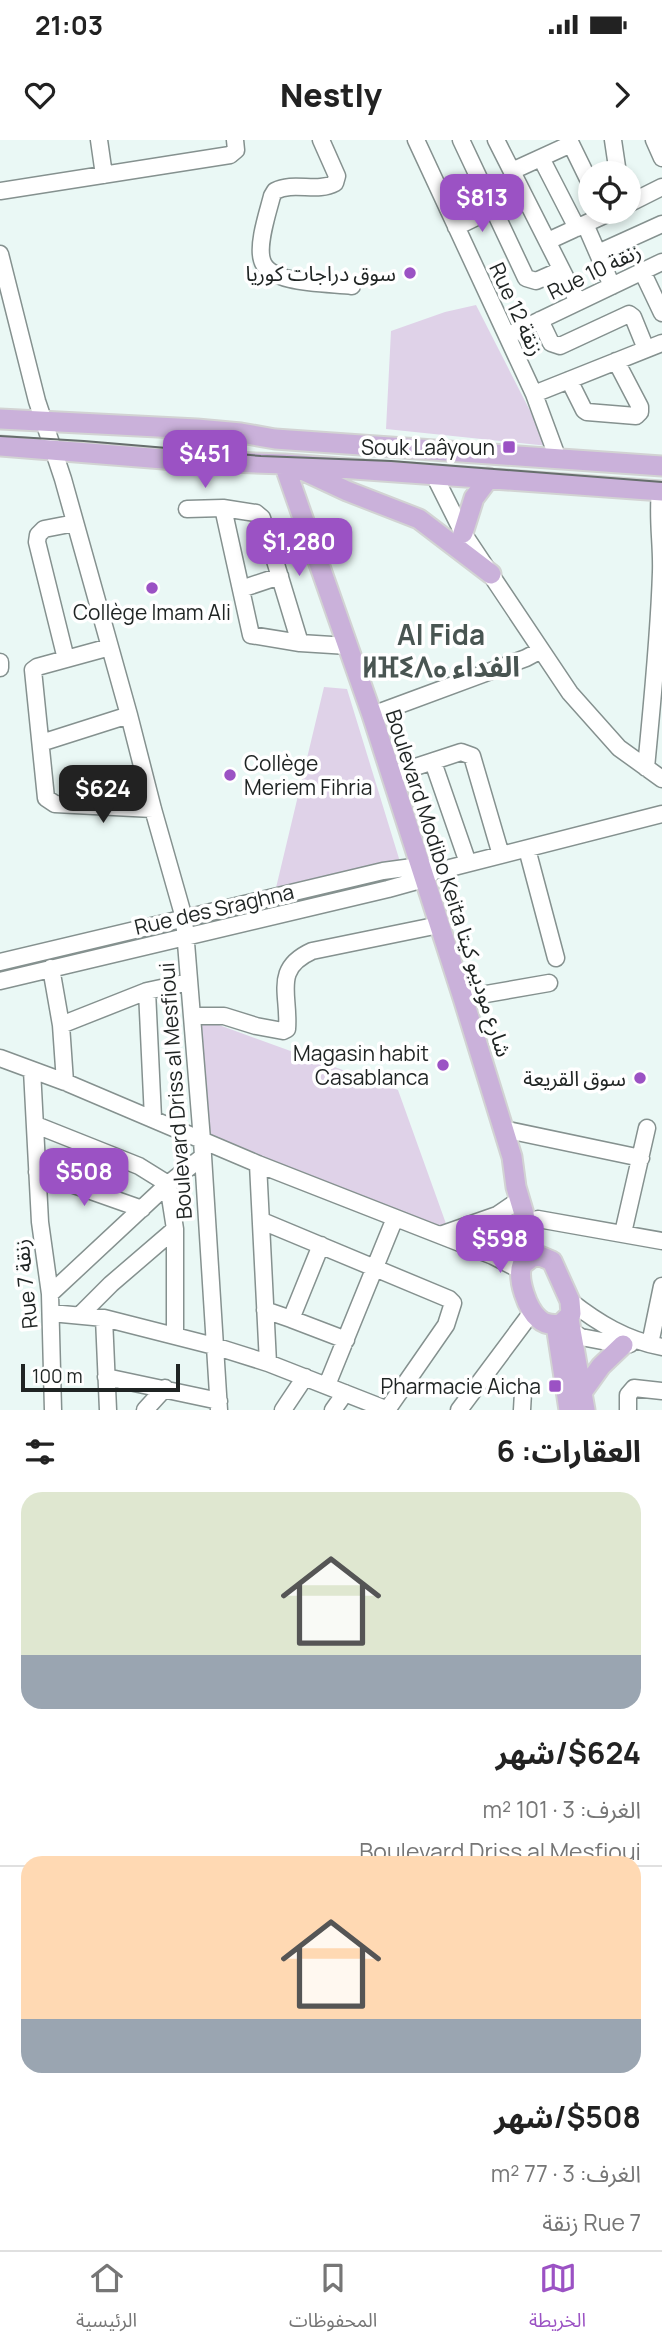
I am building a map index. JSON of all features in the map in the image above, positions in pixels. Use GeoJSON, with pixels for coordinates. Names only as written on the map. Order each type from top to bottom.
{"type":"FeatureCollection","features":[{"type":"Feature","properties":{"kind":"main road"},"geometry":{"type":"LineString","coordinates":[[0,419],[197,429],[275,439],[662,466]]}},
{"type":"Feature","properties":{"kind":"main road"},"geometry":{"type":"LineString","coordinates":[[0,446],[661,491]]}},
{"type":"Feature","properties":{"kind":"main road"},"geometry":{"type":"LineString","coordinates":[[288,465],[419,519],[491,574]]}},
{"type":"Feature","properties":{"kind":"main road","name":"Boulevard Modibo Keita شارع موديبو كيتا"},"geometry":{"type":"LineString","coordinates":[[288,465],[426,872],[439,925],[512,1157],[533,1262]]}},
{"type":"Feature","properties":{"kind":"main road"},"geometry":{"type":"LineString","coordinates":[[463,533],[474,498],[489,478]]}},
{"type":"Feature","properties":{"kind":"main road","name":"Boulevard Modibo Keita شارع موديبو كيتا"},"geometry":{"type":"LineString","coordinates":[[512,1157],[522,1171],[538,1219],[533,1262]]}},
{"type":"Feature","properties":{"kind":"main road"},"geometry":{"type":"LineString","coordinates":[[565,1320],[545,1323],[532,1312],[523,1286],[533,1262],[557,1270],[565,1320],[584,1401]]}},
{"type":"Feature","properties":{"kind":"main road"},"geometry":{"type":"LineString","coordinates":[[565,1320],[569,1410]]}},
{"type":"Feature","properties":{"kind":"main road"},"geometry":{"type":"LineString","coordinates":[[584,1401],[601,1366],[644,1345]]}},
{"type":"Feature","properties":{"kind":"street"},"geometry":{"type":"LineString","coordinates":[[99,140],[104,175]]}},
{"type":"Feature","properties":{"kind":"street"},"geometry":{"type":"LineString","coordinates":[[321,140],[337,176],[335,183],[330,186],[293,187],[275,191],[262,243],[261,260],[268,271],[285,278],[352,286]]}},
{"type":"Feature","properties":{"kind":"street","name":"Rue 12 زنقة"},"geometry":{"type":"LineString","coordinates":[[416,140],[534,394],[558,459]]}},
{"type":"Feature","properties":{"kind":"street"},"geometry":{"type":"LineString","coordinates":[[461,140],[526,278],[536,281],[561,271]]}},
{"type":"Feature","properties":{"kind":"street"},"geometry":{"type":"LineString","coordinates":[[496,140],[578,302]]}},
{"type":"Feature","properties":{"kind":"street"},"geometry":{"type":"LineString","coordinates":[[613,140],[616,161]]}},
{"type":"Feature","properties":{"kind":"street"},"geometry":{"type":"LineString","coordinates":[[653,140],[662,158]]}},
{"type":"Feature","properties":{"kind":"street"},"geometry":{"type":"LineString","coordinates":[[512,172],[570,142],[579,161]]}},
{"type":"Feature","properties":{"kind":"street"},"geometry":{"type":"LineString","coordinates":[[0,191],[230,155],[235,151],[236,143]]}},
{"type":"Feature","properties":{"kind":"street"},"geometry":{"type":"LineString","coordinates":[[541,158],[598,253],[612,286]]}},
{"type":"Feature","properties":{"kind":"street"},"geometry":{"type":"LineString","coordinates":[[641,198],[662,187]]}},
{"type":"Feature","properties":{"kind":"street"},"geometry":{"type":"LineString","coordinates":[[456,227],[493,209]]}},
{"type":"Feature","properties":{"kind":"street"},"geometry":{"type":"LineString","coordinates":[[548,241],[585,224]]}},
{"type":"Feature","properties":{"kind":"street"},"geometry":{"type":"LineString","coordinates":[[598,253],[662,224]]}},
{"type":"Feature","properties":{"kind":"street","name":"Boulevard Driss al Mesfioui"},"geometry":{"type":"LineString","coordinates":[[0,254],[44,422],[130,715],[184,918],[219,1405]]}},
{"type":"Feature","properties":{"kind":"street","name":"Rue 10 زنقة"},"geometry":{"type":"LineString","coordinates":[[507,336],[662,262]]}},
{"type":"Feature","properties":{"kind":"street"},"geometry":{"type":"LineString","coordinates":[[642,271],[662,313]]}},
{"type":"Feature","properties":{"kind":"street"},"geometry":{"type":"LineString","coordinates":[[540,320],[551,343],[560,346],[629,314],[633,317],[646,349]]}},
{"type":"Feature","properties":{"kind":"street"},"geometry":{"type":"LineString","coordinates":[[534,394],[662,342]]}},
{"type":"Feature","properties":{"kind":"street"},"geometry":{"type":"LineString","coordinates":[[569,380],[587,412],[636,416],[640,407],[616,361]]}},
{"type":"Feature","properties":{"kind":"street"},"geometry":{"type":"LineString","coordinates":[[434,475],[463,533],[570,693],[619,748],[662,779]]}},
{"type":"Feature","properties":{"kind":"street"},"geometry":{"type":"LineString","coordinates":[[646,768],[659,632],[662,568],[657,514],[661,491]]}},
{"type":"Feature","properties":{"kind":"street"},"geometry":{"type":"LineString","coordinates":[[187,509],[223,508],[259,514],[300,643]]}},
{"type":"Feature","properties":{"kind":"street"},"geometry":{"type":"LineString","coordinates":[[223,508],[253,637],[348,646]]}},
{"type":"Feature","properties":{"kind":"street"},"geometry":{"type":"LineString","coordinates":[[66,659],[37,542],[38,535],[44,529],[75,523]]}},
{"type":"Feature","properties":{"kind":"street"},"geometry":{"type":"LineString","coordinates":[[241,589],[280,576]]}},
{"type":"Feature","properties":{"kind":"street"},"geometry":{"type":"LineString","coordinates":[[110,646],[33,670],[31,675],[46,798],[55,804],[153,809]]}},
{"type":"Feature","properties":{"kind":"street"},"geometry":{"type":"LineString","coordinates":[[372,715],[541,650]]}},
{"type":"Feature","properties":{"kind":"street"},"geometry":{"type":"LineString","coordinates":[[0,662],[0,668]]}},
{"type":"Feature","properties":{"kind":"street"},"geometry":{"type":"LineString","coordinates":[[41,743],[130,715]]}},
{"type":"Feature","properties":{"kind":"street"},"geometry":{"type":"LineString","coordinates":[[391,775],[461,752],[472,755],[501,855]]}},
{"type":"Feature","properties":{"kind":"street"},"geometry":{"type":"LineString","coordinates":[[433,762],[468,863]]}},
{"type":"Feature","properties":{"kind":"street","name":"Rue des Sraghna"},"geometry":{"type":"LineString","coordinates":[[0,981],[185,938],[426,872],[662,814]]}},
{"type":"Feature","properties":{"kind":"street"},"geometry":{"type":"LineString","coordinates":[[527,849],[556,958]]}},
{"type":"Feature","properties":{"kind":"street","name":"Rue des Sraghna"},"geometry":{"type":"LineString","coordinates":[[0,962],[383,871],[426,872]]}},
{"type":"Feature","properties":{"kind":"street"},"geometry":{"type":"LineString","coordinates":[[192,1016],[224,1016],[283,1031],[287,1029],[288,1016],[285,979],[299,957],[312,951],[439,925]]}},
{"type":"Feature","properties":{"kind":"street"},"geometry":{"type":"LineString","coordinates":[[51,968],[61,1025],[65,1082]]}},
{"type":"Feature","properties":{"kind":"street"},"geometry":{"type":"LineString","coordinates":[[61,1025],[147,991],[189,982]]}},
{"type":"Feature","properties":{"kind":"street"},"geometry":{"type":"LineString","coordinates":[[463,998],[549,983]]}},
{"type":"Feature","properties":{"kind":"street"},"geometry":{"type":"LineString","coordinates":[[147,991],[153,1118]]}},
{"type":"Feature","properties":{"kind":"street"},"geometry":{"type":"LineString","coordinates":[[0,1058],[65,1082],[395,1219],[493,1256],[533,1262]]}},
{"type":"Feature","properties":{"kind":"street","name":"Rue 7 زنقة"},"geometry":{"type":"LineString","coordinates":[[32,1070],[40,1222],[50,1294],[53,1410]]}},
{"type":"Feature","properties":{"kind":"street"},"geometry":{"type":"LineString","coordinates":[[36,1125],[139,1166],[167,1184],[174,1229],[175,1336]]}},
{"type":"Feature","properties":{"kind":"street"},"geometry":{"type":"LineString","coordinates":[[623,1233],[648,1128]]}},
{"type":"Feature","properties":{"kind":"street"},"geometry":{"type":"LineString","coordinates":[[503,1129],[640,1158]]}},
{"type":"Feature","properties":{"kind":"street"},"geometry":{"type":"LineString","coordinates":[[50,1294],[167,1184],[201,1158]]}},
{"type":"Feature","properties":{"kind":"street"},"geometry":{"type":"LineString","coordinates":[[258,1164],[268,1363]]}},
{"type":"Feature","properties":{"kind":"street"},"geometry":{"type":"LineString","coordinates":[[37,1172],[142,1209]]}},
{"type":"Feature","properties":{"kind":"street"},"geometry":{"type":"LineString","coordinates":[[440,1235],[497,1215],[519,1200]]}},
{"type":"Feature","properties":{"kind":"street"},"geometry":{"type":"LineString","coordinates":[[327,1385],[395,1219]]}},
{"type":"Feature","properties":{"kind":"street"},"geometry":{"type":"LineString","coordinates":[[538,1219],[662,1241]]}},
{"type":"Feature","properties":{"kind":"street"},"geometry":{"type":"LineString","coordinates":[[51,1313],[104,1318],[214,1346],[268,1363],[387,1410],[446,1325],[453,1303],[449,1298],[262,1221]]}},
{"type":"Feature","properties":{"kind":"street"},"geometry":{"type":"LineString","coordinates":[[81,1314],[174,1229]]}},
{"type":"Feature","properties":{"kind":"street"},"geometry":{"type":"LineString","coordinates":[[291,1320],[321,1245]]}},
{"type":"Feature","properties":{"kind":"street"},"geometry":{"type":"LineString","coordinates":[[644,1345],[662,1286]]}},
{"type":"Feature","properties":{"kind":"street"},"geometry":{"type":"LineString","coordinates":[[265,1310],[346,1340]]}},
{"type":"Feature","properties":{"kind":"street"},"geometry":{"type":"LineString","coordinates":[[459,1410],[532,1312]]}},
{"type":"Feature","properties":{"kind":"street"},"geometry":{"type":"LineString","coordinates":[[104,1318],[108,1410]]}},
{"type":"Feature","properties":{"kind":"street"},"geometry":{"type":"LineString","coordinates":[[565,1320],[595,1320],[644,1345]]}},
{"type":"Feature","properties":{"kind":"street"},"geometry":{"type":"LineString","coordinates":[[565,1320],[582,1337],[644,1345]]}},
{"type":"Feature","properties":{"kind":"street"},"geometry":{"type":"LineString","coordinates":[[106,1377],[165,1388],[219,1405]]}},
{"type":"Feature","properties":{"kind":"street"},"geometry":{"type":"LineString","coordinates":[[283,1410],[305,1377]]}},
{"type":"Feature","properties":{"kind":"street"},"geometry":{"type":"LineString","coordinates":[[628,1403],[631,1390],[637,1387],[662,1391]]}},
{"type":"Feature","properties":{"kind":"street"},"geometry":{"type":"LineString","coordinates":[[145,1410],[165,1388]]}},
{"type":"Feature","properties":{"kind":"street"},"geometry":{"type":"LineString","coordinates":[[522,1410],[523,1392]]}},
{"type":"Feature","properties":{"kind":"street"},"geometry":{"type":"LineString","coordinates":[[333,1410],[345,1393]]}},
{"type":"Feature","properties":{"kind":"shaded area"},"geometry":{"type":"Polygon","coordinates":[[[476,305],[548,446],[386,429],[391,331],[445,312],[476,305]]]}},
{"type":"Feature","properties":{"kind":"shaded area"},"geometry":{"type":"Polygon","coordinates":[[[324,687],[347,689],[401,865],[275,892],[324,687]]]}},
{"type":"Feature","properties":{"kind":"shaded area"},"geometry":{"type":"Polygon","coordinates":[[[197,1017],[398,1090],[449,1232],[207,1138],[197,1017]]]}},
{"type":"Feature","properties":{"kind":"tram line"},"geometry":{"type":"LineString","coordinates":[[0,436],[261,456],[391,461],[662,482]]}},
{"type":"Feature","properties":{"kind":"place","name":"سوق دراجات كوريا"},"geometry":{"type":"Point","coordinates":[410,273]}},
{"type":"Feature","properties":{"kind":"place","name":"Souk Laâyoun"},"geometry":{"type":"Point","coordinates":[509,447]}},
{"type":"Feature","properties":{"kind":"place","name":"Collège Imam Ali"},"geometry":{"type":"Point","coordinates":[152,588]}},
{"type":"Feature","properties":{"kind":"place","name":"Collège Meriem Fihria"},"geometry":{"type":"Point","coordinates":[230,775]}},
{"type":"Feature","properties":{"kind":"place","name":"Magasin habit Casablanca"},"geometry":{"type":"Point","coordinates":[443,1065]}},
{"type":"Feature","properties":{"kind":"place","name":"سوق القريعة"},"geometry":{"type":"Point","coordinates":[640,1078]}},
{"type":"Feature","properties":{"kind":"place","name":"Pharmacie Aicha"},"geometry":{"type":"Point","coordinates":[555,1386]}},
{"type":"Feature","properties":{"kind":"district","name":"Al Fida ⵍⴼⵉⴷⴰ الفداء"},"geometry":{"type":"Point","coordinates":[441,650]}}]}
